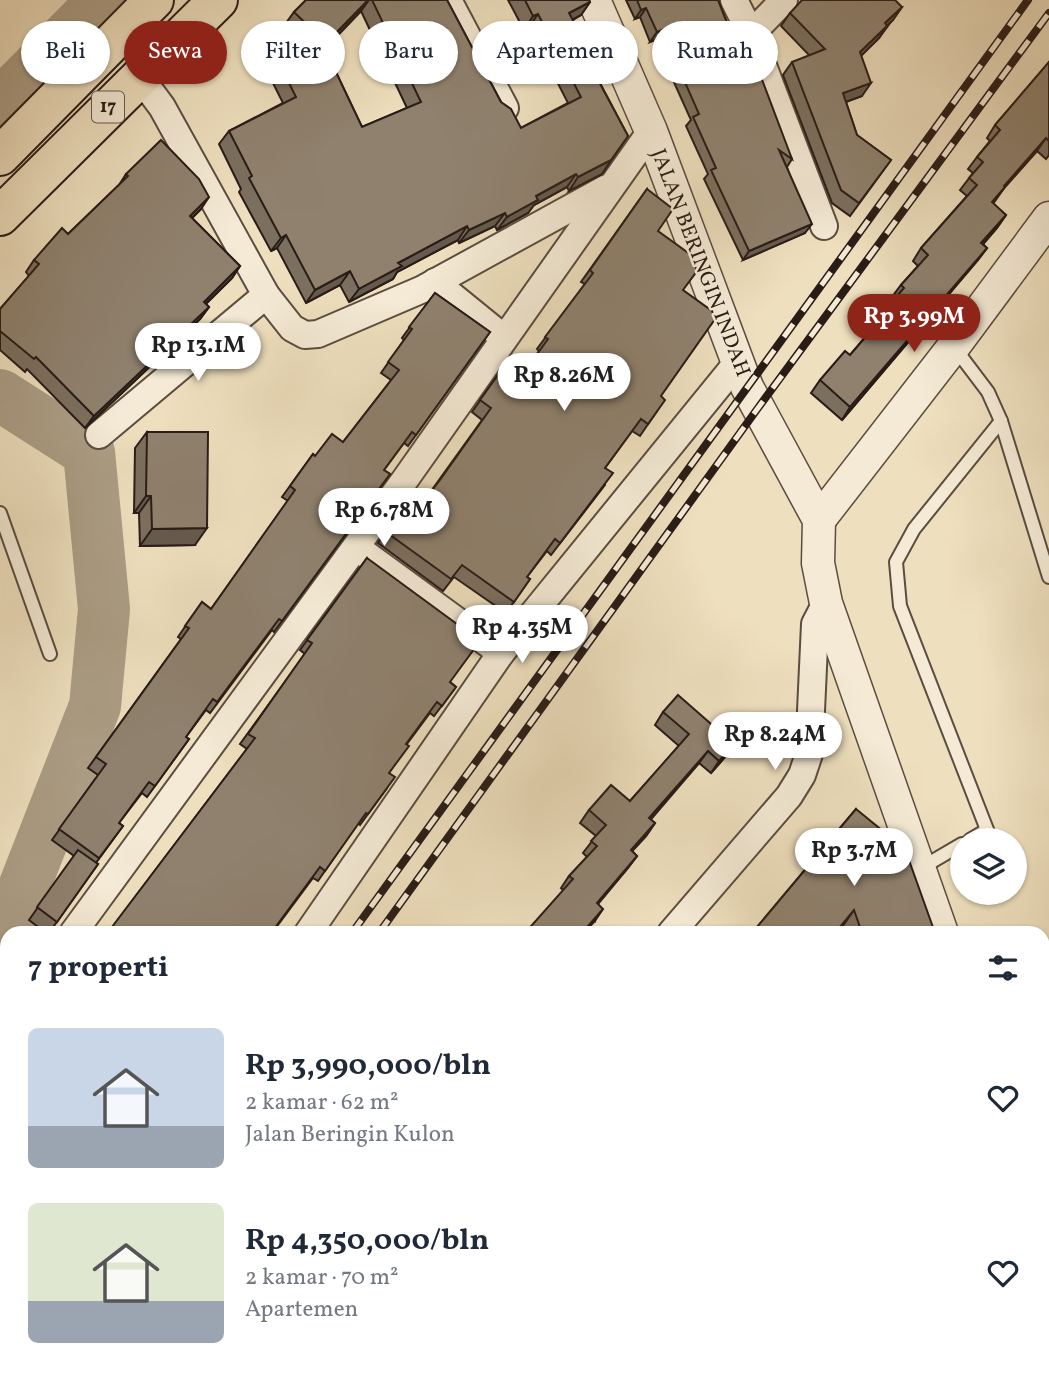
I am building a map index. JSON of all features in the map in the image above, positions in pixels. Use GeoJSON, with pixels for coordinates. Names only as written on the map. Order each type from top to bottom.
{"type":"FeatureCollection","features":[{"type":"Feature","properties":{"kind":"highway","name":"17"},"geometry":{"type":"LineString","coordinates":[[0,156],[154,0]]}},
{"type":"Feature","properties":{"kind":"highway","name":"17"},"geometry":{"type":"LineString","coordinates":[[196,21],[218,0]]}},
{"type":"Feature","properties":{"kind":"highway","name":"17"},"geometry":{"type":"LineString","coordinates":[[0,216],[131,84]]}},
{"type":"Feature","properties":{"kind":"street"},"geometry":{"type":"LineString","coordinates":[[448,0],[505,108]]}},
{"type":"Feature","properties":{"kind":"street","name":"JALAN BERINGIN INDAH"},"geometry":{"type":"LineString","coordinates":[[594,0],[651,131],[747,387],[819,520]]}},
{"type":"Feature","properties":{"kind":"street"},"geometry":{"type":"LineString","coordinates":[[734,0],[744,21]]}},
{"type":"Feature","properties":{"kind":"street"},"geometry":{"type":"LineString","coordinates":[[764,21],[784,0]]}},
{"type":"Feature","properties":{"kind":"street"},"geometry":{"type":"LineString","coordinates":[[145,84],[162,107],[266,295],[292,328],[304,335],[318,334],[435,282],[611,186]]}},
{"type":"Feature","properties":{"kind":"street"},"geometry":{"type":"LineString","coordinates":[[770,84],[824,226]]}},
{"type":"Feature","properties":{"kind":"street"},"geometry":{"type":"LineString","coordinates":[[78,926],[356,547],[651,131]]}},
{"type":"Feature","properties":{"kind":"street"},"geometry":{"type":"LineString","coordinates":[[940,926],[826,603],[818,563],[819,520],[1049,218]]}},
{"type":"Feature","properties":{"kind":"street"},"geometry":{"type":"LineString","coordinates":[[435,282],[504,338]]}},
{"type":"Feature","properties":{"kind":"street"},"geometry":{"type":"LineString","coordinates":[[99,435],[266,295]]}},
{"type":"Feature","properties":{"kind":"street"},"geometry":{"type":"LineString","coordinates":[[313,926],[500,653],[737,363]]}},
{"type":"Feature","properties":{"kind":"street"},"geometry":{"type":"LineString","coordinates":[[356,547],[500,653]]}},
{"type":"Feature","properties":{"kind":"street"},"geometry":{"type":"LineString","coordinates":[[677,926],[789,796],[802,775],[809,754],[815,624],[826,603]]}},
{"type":"Feature","properties":{"kind":"lane"},"geometry":{"type":"LineString","coordinates":[[954,346],[988,391],[1001,421],[1049,577]]}},
{"type":"Feature","properties":{"kind":"lane"},"geometry":{"type":"LineString","coordinates":[[986,828],[900,606],[896,562],[914,529],[1001,421]]}},
{"type":"Feature","properties":{"kind":"lane"},"geometry":{"type":"LineString","coordinates":[[0,513],[50,654]]}},
{"type":"Feature","properties":{"kind":"lane"},"geometry":{"type":"LineString","coordinates":[[920,868],[950,851]]}},
{"type":"Feature","properties":{"kind":"building"},"geometry":{"type":"Polygon","coordinates":[[[306,0],[368,0],[345,24],[345,21],[303,21],[294,12],[306,0]]]}},
{"type":"Feature","properties":{"kind":"building"},"geometry":{"type":"Polygon","coordinates":[[[372,0],[447,0],[472,47],[472,84],[491,84],[501,102],[511,109],[521,128],[581,97],[574,84],[600,84],[628,136],[611,160],[578,177],[576,174],[536,196],[538,200],[507,217],[505,213],[469,230],[467,226],[398,263],[402,266],[359,289],[350,271],[315,290],[286,235],[281,238],[249,178],[252,176],[229,131],[296,97],[290,84],[342,84],[362,127],[421,102],[412,84],[458,84],[458,21],[382,21],[372,0]]]}},
{"type":"Feature","properties":{"kind":"building"},"geometry":{"type":"Polygon","coordinates":[[[525,0],[589,0],[590,2],[569,13],[573,21],[542,21],[538,14],[533,16],[525,0]]]}},
{"type":"Feature","properties":{"kind":"building"},"geometry":{"type":"Polygon","coordinates":[[[637,0],[718,0],[726,21],[652,21],[646,8],[641,10],[637,0]]]}},
{"type":"Feature","properties":{"kind":"building"},"geometry":{"type":"Polygon","coordinates":[[[802,0],[895,0],[902,7],[860,52],[871,83],[843,93],[857,135],[891,160],[859,203],[841,190],[792,62],[825,49],[790,13],[802,0]]]}},
{"type":"Feature","properties":{"kind":"building"},"geometry":{"type":"Polygon","coordinates":[[[1049,62],[1049,141],[1046,138],[992,202],[1006,215],[981,243],[987,248],[850,407],[820,380],[845,351],[850,355],[891,307],[889,305],[904,288],[901,285],[928,255],[921,248],[977,185],[969,178],[983,162],[977,157],[1000,130],[995,125],[1049,62]]]}},
{"type":"Feature","properties":{"kind":"building"},"geometry":{"type":"Polygon","coordinates":[[[686,84],[764,84],[792,159],[779,150],[812,224],[749,251],[711,170],[716,168],[693,117],[699,114],[686,84]]]}},
{"type":"Feature","properties":{"kind":"building"},"geometry":{"type":"Polygon","coordinates":[[[161,140],[199,179],[209,197],[190,216],[240,266],[204,302],[209,307],[94,416],[36,357],[34,359],[0,331],[0,309],[39,264],[34,260],[62,228],[68,234],[161,140]]]}},
{"type":"Feature","properties":{"kind":"building"},"geometry":{"type":"Polygon","coordinates":[[[647,189],[673,209],[658,231],[691,255],[697,271],[683,290],[712,311],[715,319],[661,396],[665,400],[648,424],[641,419],[605,468],[613,473],[560,543],[555,539],[527,577],[530,579],[514,602],[462,565],[451,579],[386,532],[416,491],[426,498],[440,480],[491,408],[480,400],[498,375],[514,386],[548,339],[545,337],[593,273],[590,270],[647,189]]]}},
{"type":"Feature","properties":{"kind":"building"},"geometry":{"type":"Polygon","coordinates":[[[435,293],[490,332],[416,435],[412,432],[384,470],[390,474],[282,621],[279,619],[217,702],[213,699],[186,737],[189,739],[155,786],[149,782],[119,823],[123,826],[99,858],[59,829],[106,764],[96,757],[189,628],[185,626],[202,602],[211,609],[295,490],[290,486],[313,454],[315,456],[332,434],[343,442],[399,370],[388,362],[412,329],[409,327],[435,293]]]}},
{"type":"Feature","properties":{"kind":"building"},"geometry":{"type":"Polygon","coordinates":[[[147,432],[208,432],[207,528],[152,529],[151,496],[146,496],[147,432]]]}},
{"type":"Feature","properties":{"kind":"building"},"geometry":{"type":"Polygon","coordinates":[[[367,558],[480,641],[450,682],[456,687],[442,706],[437,702],[406,744],[409,746],[389,773],[395,777],[325,871],[320,867],[276,926],[113,926],[255,738],[248,734],[312,643],[307,640],[367,558]]]}},
{"type":"Feature","properties":{"kind":"building"},"geometry":{"type":"Polygon","coordinates":[[[678,695],[734,744],[719,761],[708,751],[649,818],[655,823],[631,850],[637,856],[597,903],[603,909],[588,926],[531,926],[573,879],[569,876],[597,846],[591,841],[606,825],[589,810],[611,785],[630,801],[689,734],[663,712],[678,695]]]}},
{"type":"Feature","properties":{"kind":"building"},"geometry":{"type":"Polygon","coordinates":[[[856,809],[905,849],[932,926],[860,926],[854,910],[841,926],[758,926],[856,809]]]}},
{"type":"Feature","properties":{"kind":"building"},"geometry":{"type":"Polygon","coordinates":[[[78,850],[98,864],[57,922],[37,907],[78,850]]]}},
{"type":"Feature","properties":{"kind":"waterway"},"geometry":{"type":"LineString","coordinates":[[0,105],[104,0]]}},
{"type":"Feature","properties":{"kind":"waterway"},"geometry":{"type":"LineString","coordinates":[[0,395],[89,452],[104,609],[95,706],[9,926]]}},
{"type":"Feature","properties":{"kind":"railway"},"geometry":{"type":"LineString","coordinates":[[357,926],[1028,0]]}},
{"type":"Feature","properties":{"kind":"railway"},"geometry":{"type":"LineString","coordinates":[[384,926],[758,408],[1049,13]]}}]}
